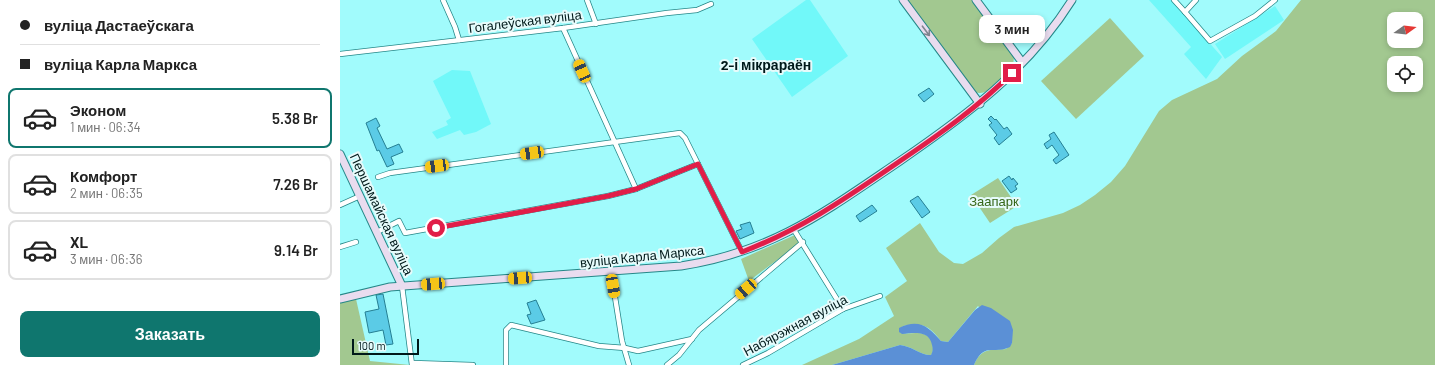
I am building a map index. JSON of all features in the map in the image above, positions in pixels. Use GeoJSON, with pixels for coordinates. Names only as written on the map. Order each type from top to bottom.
{"type":"FeatureCollection","features":[{"type":"Feature","properties":{"kind":"main road"},"geometry":{"type":"LineString","coordinates":[[903,0],[980,104]]}},
{"type":"Feature","properties":{"kind":"main road"},"geometry":{"type":"LineString","coordinates":[[976,0],[1022,62]]}},
{"type":"Feature","properties":{"kind":"main road","name":"вуліца Карла Маркса"},"geometry":{"type":"LineString","coordinates":[[340,299],[383,288],[402,286],[681,266],[707,262],[742,252],[794,230],[841,203],[958,121],[980,104],[1022,62],[1054,27],[1072,0]]}},
{"type":"Feature","properties":{"kind":"main road","name":"Першамайская вуліца"},"geometry":{"type":"LineString","coordinates":[[340,154],[402,286]]}},
{"type":"Feature","properties":{"kind":"street"},"geometry":{"type":"LineString","coordinates":[[444,0],[459,40]]}},
{"type":"Feature","properties":{"kind":"street"},"geometry":{"type":"LineString","coordinates":[[587,0],[596,24]]}},
{"type":"Feature","properties":{"kind":"street"},"geometry":{"type":"LineString","coordinates":[[1174,0],[1210,41],[1255,16],[1275,0]]}},
{"type":"Feature","properties":{"kind":"street"},"geometry":{"type":"LineString","coordinates":[[1185,12],[1196,0]]}},
{"type":"Feature","properties":{"kind":"street","name":"Гогалеўская вуліца"},"geometry":{"type":"LineString","coordinates":[[340,54],[596,24],[697,10],[711,4]]}},
{"type":"Feature","properties":{"kind":"street"},"geometry":{"type":"LineString","coordinates":[[563,28],[613,142],[636,189]]}},
{"type":"Feature","properties":{"kind":"street"},"geometry":{"type":"LineString","coordinates":[[378,177],[390,173],[680,133],[685,138],[742,252]]}},
{"type":"Feature","properties":{"kind":"street"},"geometry":{"type":"LineString","coordinates":[[377,232],[399,221],[405,233],[608,196],[636,189],[698,164]]}},
{"type":"Feature","properties":{"kind":"street"},"geometry":{"type":"LineString","coordinates":[[340,205],[360,196]]}},
{"type":"Feature","properties":{"kind":"street"},"geometry":{"type":"LineString","coordinates":[[794,230],[803,242],[843,309]]}},
{"type":"Feature","properties":{"kind":"street"},"geometry":{"type":"LineString","coordinates":[[340,247],[356,242]]}},
{"type":"Feature","properties":{"kind":"street"},"geometry":{"type":"LineString","coordinates":[[667,365],[679,355],[699,330],[803,242]]}},
{"type":"Feature","properties":{"kind":"street"},"geometry":{"type":"LineString","coordinates":[[611,272],[625,348],[630,365]]}},
{"type":"Feature","properties":{"kind":"street"},"geometry":{"type":"LineString","coordinates":[[402,286],[412,364],[473,365]]}},
{"type":"Feature","properties":{"kind":"street","name":"Набярэжная вуліца"},"geometry":{"type":"LineString","coordinates":[[743,365],[768,353],[843,309],[880,296]]}},
{"type":"Feature","properties":{"kind":"street"},"geometry":{"type":"LineString","coordinates":[[506,365],[506,330],[511,325],[599,346],[625,348],[638,351],[692,339]]}},
{"type":"Feature","properties":{"kind":"shaded area"},"geometry":{"type":"Polygon","coordinates":[[[806,0],[810,0],[848,56],[792,97],[752,39],[806,0]]]}},
{"type":"Feature","properties":{"kind":"shaded area"},"geometry":{"type":"Polygon","coordinates":[[[1149,0],[1171,0],[1222,57],[1206,79],[1184,54],[1191,47],[1149,0]]]}},
{"type":"Feature","properties":{"kind":"shaded area"},"geometry":{"type":"Polygon","coordinates":[[[1275,6],[1284,20],[1225,59],[1215,44],[1275,6]]]}},
{"type":"Feature","properties":{"kind":"shaded area"},"geometry":{"type":"Polygon","coordinates":[[[452,70],[470,71],[491,124],[476,132],[464,135],[460,130],[437,139],[432,132],[448,125],[446,121],[451,118],[433,81],[452,70]]]}},
{"type":"Feature","properties":{"kind":"shaded area"},"geometry":{"type":"Polygon","coordinates":[[[982,305],[991,308],[1010,321],[1013,330],[1012,343],[1010,347],[1004,349],[990,350],[982,353],[974,365],[832,365],[900,345],[931,355],[932,346],[928,337],[920,334],[902,334],[899,332],[899,328],[906,325],[918,324],[928,328],[941,341],[948,342],[975,310],[982,305]]]}},
{"type":"Feature","properties":{"kind":"green space"},"geometry":{"type":"Polygon","coordinates":[[[907,0],[972,0],[1014,57],[1013,66],[991,89],[986,92],[975,92],[907,0]]]}},
{"type":"Feature","properties":{"kind":"green space"},"geometry":{"type":"Polygon","coordinates":[[[1301,0],[1435,0],[1435,365],[974,365],[983,353],[991,350],[1006,349],[1012,343],[978,306],[948,342],[941,341],[933,331],[925,326],[903,326],[900,333],[918,333],[926,335],[929,338],[933,347],[933,352],[931,355],[900,345],[832,365],[802,365],[859,339],[894,316],[885,297],[907,281],[886,248],[920,223],[939,252],[954,263],[963,264],[982,253],[1014,227],[1063,213],[1080,205],[1111,182],[1125,166],[1159,111],[1172,100],[1217,79],[1242,56],[1276,31],[1301,0]]]}},
{"type":"Feature","properties":{"kind":"green space"},"geometry":{"type":"Polygon","coordinates":[[[1110,18],[1144,56],[1076,119],[1041,81],[1110,18]]]}},
{"type":"Feature","properties":{"kind":"green space","name":"Заапарк"},"geometry":{"type":"Polygon","coordinates":[[[998,178],[1017,206],[990,223],[971,195],[998,178]]]}},
{"type":"Feature","properties":{"kind":"green space"},"geometry":{"type":"Polygon","coordinates":[[[795,235],[800,243],[749,281],[741,259],[795,235]]]}},
{"type":"Feature","properties":{"kind":"green space"},"geometry":{"type":"Polygon","coordinates":[[[356,299],[370,361],[410,365],[340,365],[340,302],[356,299]]]}},
{"type":"Feature","properties":{"kind":"building"},"geometry":{"type":"Polygon","coordinates":[[[929,88],[934,94],[924,102],[918,95],[929,88]]]}},
{"type":"Feature","properties":{"kind":"building"},"geometry":{"type":"Polygon","coordinates":[[[991,116],[995,120],[996,119],[1004,129],[1007,127],[1012,134],[999,145],[994,138],[997,135],[989,125],[992,123],[988,119],[991,116]]]}},
{"type":"Feature","properties":{"kind":"building"},"geometry":{"type":"Polygon","coordinates":[[[376,118],[380,126],[377,128],[387,149],[399,144],[403,152],[391,157],[394,164],[387,167],[379,150],[377,151],[366,123],[376,118]]]}},
{"type":"Feature","properties":{"kind":"building"},"geometry":{"type":"Polygon","coordinates":[[[1054,132],[1069,155],[1056,164],[1053,160],[1059,155],[1052,145],[1047,149],[1044,144],[1051,139],[1049,135],[1054,132]]]}},
{"type":"Feature","properties":{"kind":"building"},"geometry":{"type":"Polygon","coordinates":[[[1009,176],[1018,184],[1015,186],[1017,189],[1011,193],[1002,181],[1009,176]]]}},
{"type":"Feature","properties":{"kind":"building"},"geometry":{"type":"Polygon","coordinates":[[[918,196],[930,212],[922,218],[910,201],[918,196]]]}},
{"type":"Feature","properties":{"kind":"building"},"geometry":{"type":"Polygon","coordinates":[[[872,205],[877,211],[860,222],[856,216],[872,205]]]}},
{"type":"Feature","properties":{"kind":"building"},"geometry":{"type":"Polygon","coordinates":[[[750,222],[754,233],[740,239],[736,231],[742,229],[740,225],[750,222]]]}},
{"type":"Feature","properties":{"kind":"building"},"geometry":{"type":"Polygon","coordinates":[[[383,294],[393,344],[386,345],[383,330],[369,333],[365,312],[379,309],[376,295],[383,294]]]}},
{"type":"Feature","properties":{"kind":"building"},"geometry":{"type":"Polygon","coordinates":[[[536,300],[545,320],[531,324],[527,315],[531,314],[527,303],[536,300]]]}},
{"type":"Feature","properties":{"kind":"district","name":"2-і мікрараён"},"geometry":{"type":"Point","coordinates":[766,65]}},
{"type":"Feature","properties":{"kind":"route"},"geometry":{"type":"LineString","coordinates":[[436,228],[608,196],[636,189],[698,164],[742,252],[767,243],[794,230],[841,203],[958,121],[980,104],[1012,73]]}}]}
